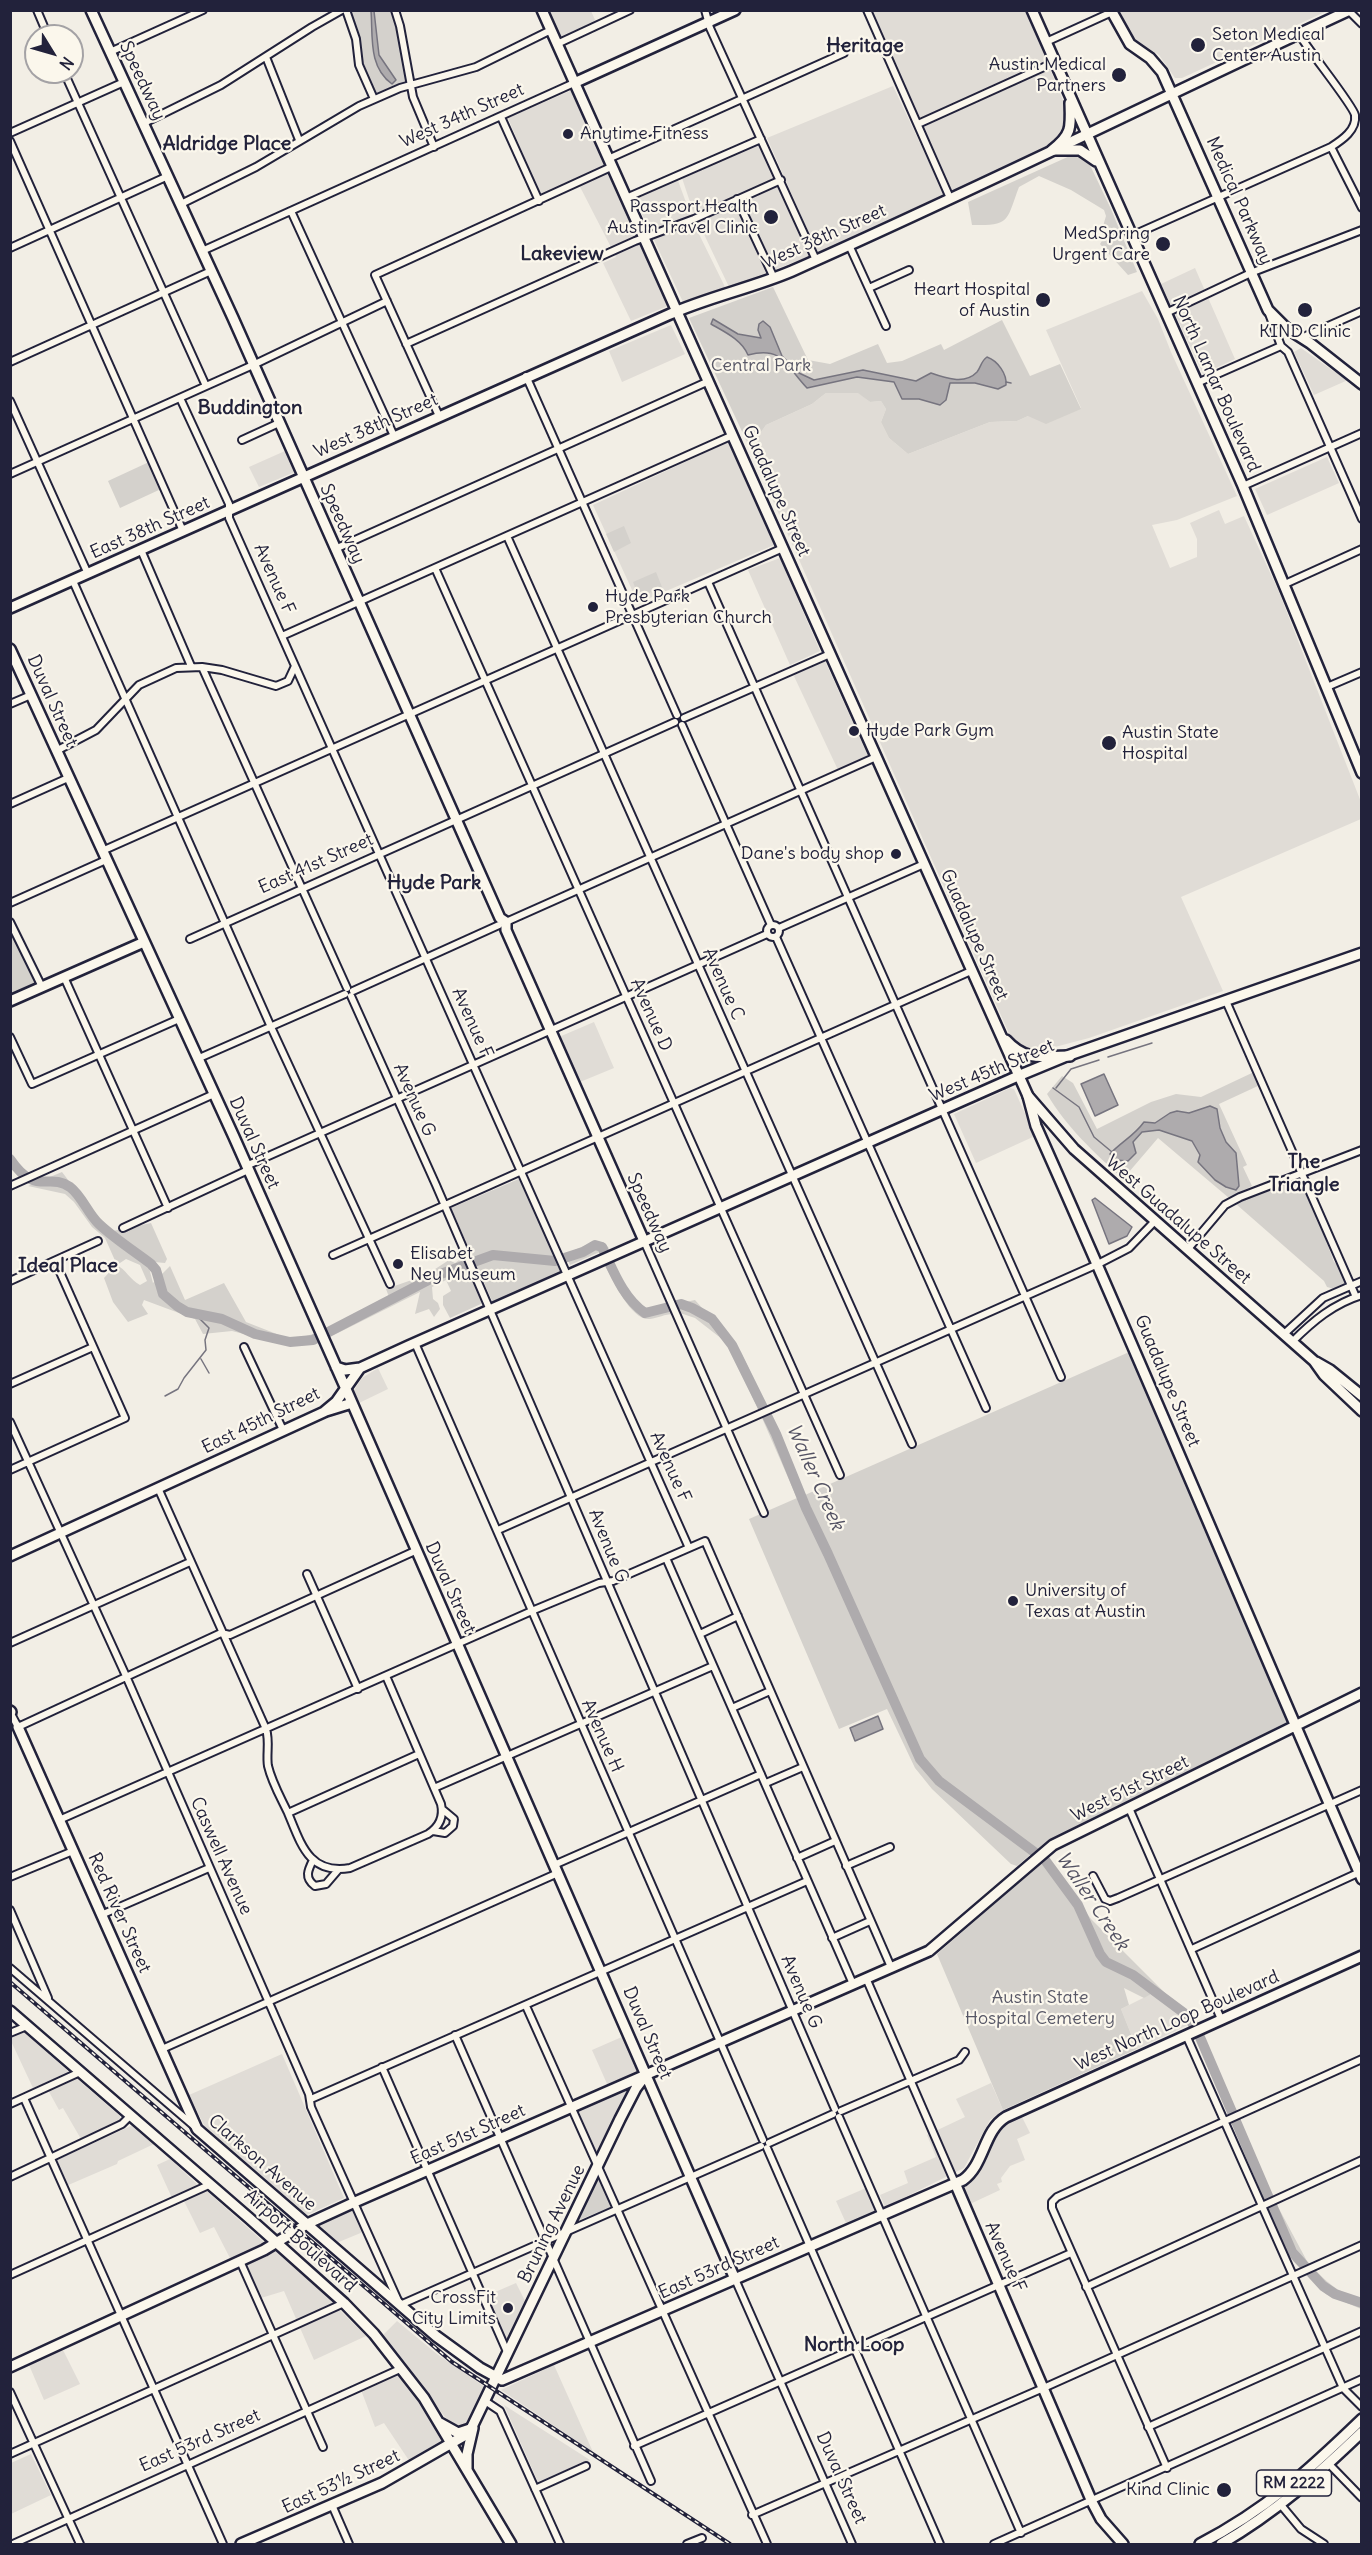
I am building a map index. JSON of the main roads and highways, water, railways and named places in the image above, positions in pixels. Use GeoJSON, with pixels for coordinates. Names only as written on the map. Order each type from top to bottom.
{"type":"FeatureCollection","features":[{"type":"Feature","properties":{"kind":"waterway"},"geometry":{"type":"LineString","coordinates":[[1006,382],[1011,383]]}},
{"type":"Feature","properties":{"kind":"waterway"},"geometry":{"type":"LineString","coordinates":[[1108,1057],[1152,1043]]}},
{"type":"Feature","properties":{"kind":"waterway"},"geometry":{"type":"LineString","coordinates":[[1056,1088],[1071,1069],[1099,1060]]}},
{"type":"Feature","properties":{"kind":"waterway"},"geometry":{"type":"LineString","coordinates":[[1053,1088],[1079,1107],[1094,1137],[1112,1152]]}},
{"type":"Feature","properties":{"kind":"waterway","name":"Waller Creek"},"geometry":{"type":"LineString","coordinates":[[10,1159],[19,1170],[35,1181],[62,1183],[70,1187],[99,1224],[151,1264],[156,1270],[163,1294],[177,1306],[187,1312],[222,1319],[255,1334],[290,1342],[313,1340],[438,1275],[493,1255],[555,1261],[583,1252],[595,1245],[602,1247],[625,1292],[645,1313],[681,1304],[712,1319],[732,1345],[776,1434],[806,1508],[920,1759],[939,1781],[1045,1860],[1078,1905],[1100,1954],[1106,1962],[1133,1975],[1184,2013],[1196,2028],[1292,2252],[1323,2286],[1335,2294],[1362,2303]]}},
{"type":"Feature","properties":{"kind":"waterway"},"geometry":{"type":"LineString","coordinates":[[165,1396],[178,1389],[206,1350],[205,1340],[209,1328],[194,1313]]}},
{"type":"Feature","properties":{"kind":"waterway"},"geometry":{"type":"LineString","coordinates":[[201,1359],[209,1373]]}},
{"type":"Feature","properties":{"kind":"railway"},"geometry":{"type":"LineString","coordinates":[[10,1982],[452,2362],[730,2544]]}},
{"type":"Feature","properties":{"kind":"place","name":"Seton Medical Center Austin"},"geometry":{"type":"Point","coordinates":[1198,45]}},
{"type":"Feature","properties":{"kind":"place","name":"Austin Medical Partners"},"geometry":{"type":"Point","coordinates":[1119,75]}},
{"type":"Feature","properties":{"kind":"place","name":"Anytime Fitness"},"geometry":{"type":"Point","coordinates":[568,134]}},
{"type":"Feature","properties":{"kind":"place","name":"Passport Health Austin Travel Clinic"},"geometry":{"type":"Point","coordinates":[771,217]}},
{"type":"Feature","properties":{"kind":"place","name":"MedSpring Urgent Care"},"geometry":{"type":"Point","coordinates":[1163,244]}},
{"type":"Feature","properties":{"kind":"place","name":"Heart Hospital of Austin"},"geometry":{"type":"Point","coordinates":[1043,300]}},
{"type":"Feature","properties":{"kind":"place","name":"KIND Clinic"},"geometry":{"type":"Point","coordinates":[1305,310]}},
{"type":"Feature","properties":{"kind":"place","name":"Hyde Park Presbyterian Church"},"geometry":{"type":"Point","coordinates":[593,607]}},
{"type":"Feature","properties":{"kind":"place","name":"Hyde Park Gym"},"geometry":{"type":"Point","coordinates":[854,731]}},
{"type":"Feature","properties":{"kind":"place","name":"Austin State Hospital"},"geometry":{"type":"Point","coordinates":[1109,743]}},
{"type":"Feature","properties":{"kind":"place","name":"Dane's body shop"},"geometry":{"type":"Point","coordinates":[896,854]}},
{"type":"Feature","properties":{"kind":"place","name":"Elisabet Ney Museum"},"geometry":{"type":"Point","coordinates":[398,1264]}},
{"type":"Feature","properties":{"kind":"place","name":"University of Texas at Austin"},"geometry":{"type":"Point","coordinates":[1013,1601]}},
{"type":"Feature","properties":{"kind":"place","name":"CrossFit City Limits"},"geometry":{"type":"Point","coordinates":[508,2308]}},
{"type":"Feature","properties":{"kind":"place","name":"Kind Clinic"},"geometry":{"type":"Point","coordinates":[1224,2490]}},
{"type":"Feature","properties":{"kind":"district","name":"Heritage"},"geometry":{"type":"Point","coordinates":[865,46]}},
{"type":"Feature","properties":{"kind":"district","name":"Aldridge Place"},"geometry":{"type":"Point","coordinates":[227,144]}},
{"type":"Feature","properties":{"kind":"district","name":"Lakeview"},"geometry":{"type":"Point","coordinates":[562,254]}},
{"type":"Feature","properties":{"kind":"district","name":"Buddington"},"geometry":{"type":"Point","coordinates":[250,408]}},
{"type":"Feature","properties":{"kind":"district","name":"Hyde Park"},"geometry":{"type":"Point","coordinates":[434,883]}},
{"type":"Feature","properties":{"kind":"district","name":"The Triangle"},"geometry":{"type":"Point","coordinates":[1304,1174]}},
{"type":"Feature","properties":{"kind":"district","name":"Ideal Place"},"geometry":{"type":"Point","coordinates":[68,1266]}},
{"type":"Feature","properties":{"kind":"district","name":"North Loop"},"geometry":{"type":"Point","coordinates":[854,2345]}},
{"type":"Feature","properties":{"kind":"park label","name":"Central Park"},"geometry":{"type":"Point","coordinates":[761,366]}},
{"type":"Feature","properties":{"kind":"park label","name":"Austin State Hospital Cemetery"},"geometry":{"type":"Point","coordinates":[1040,2008]}}]}
